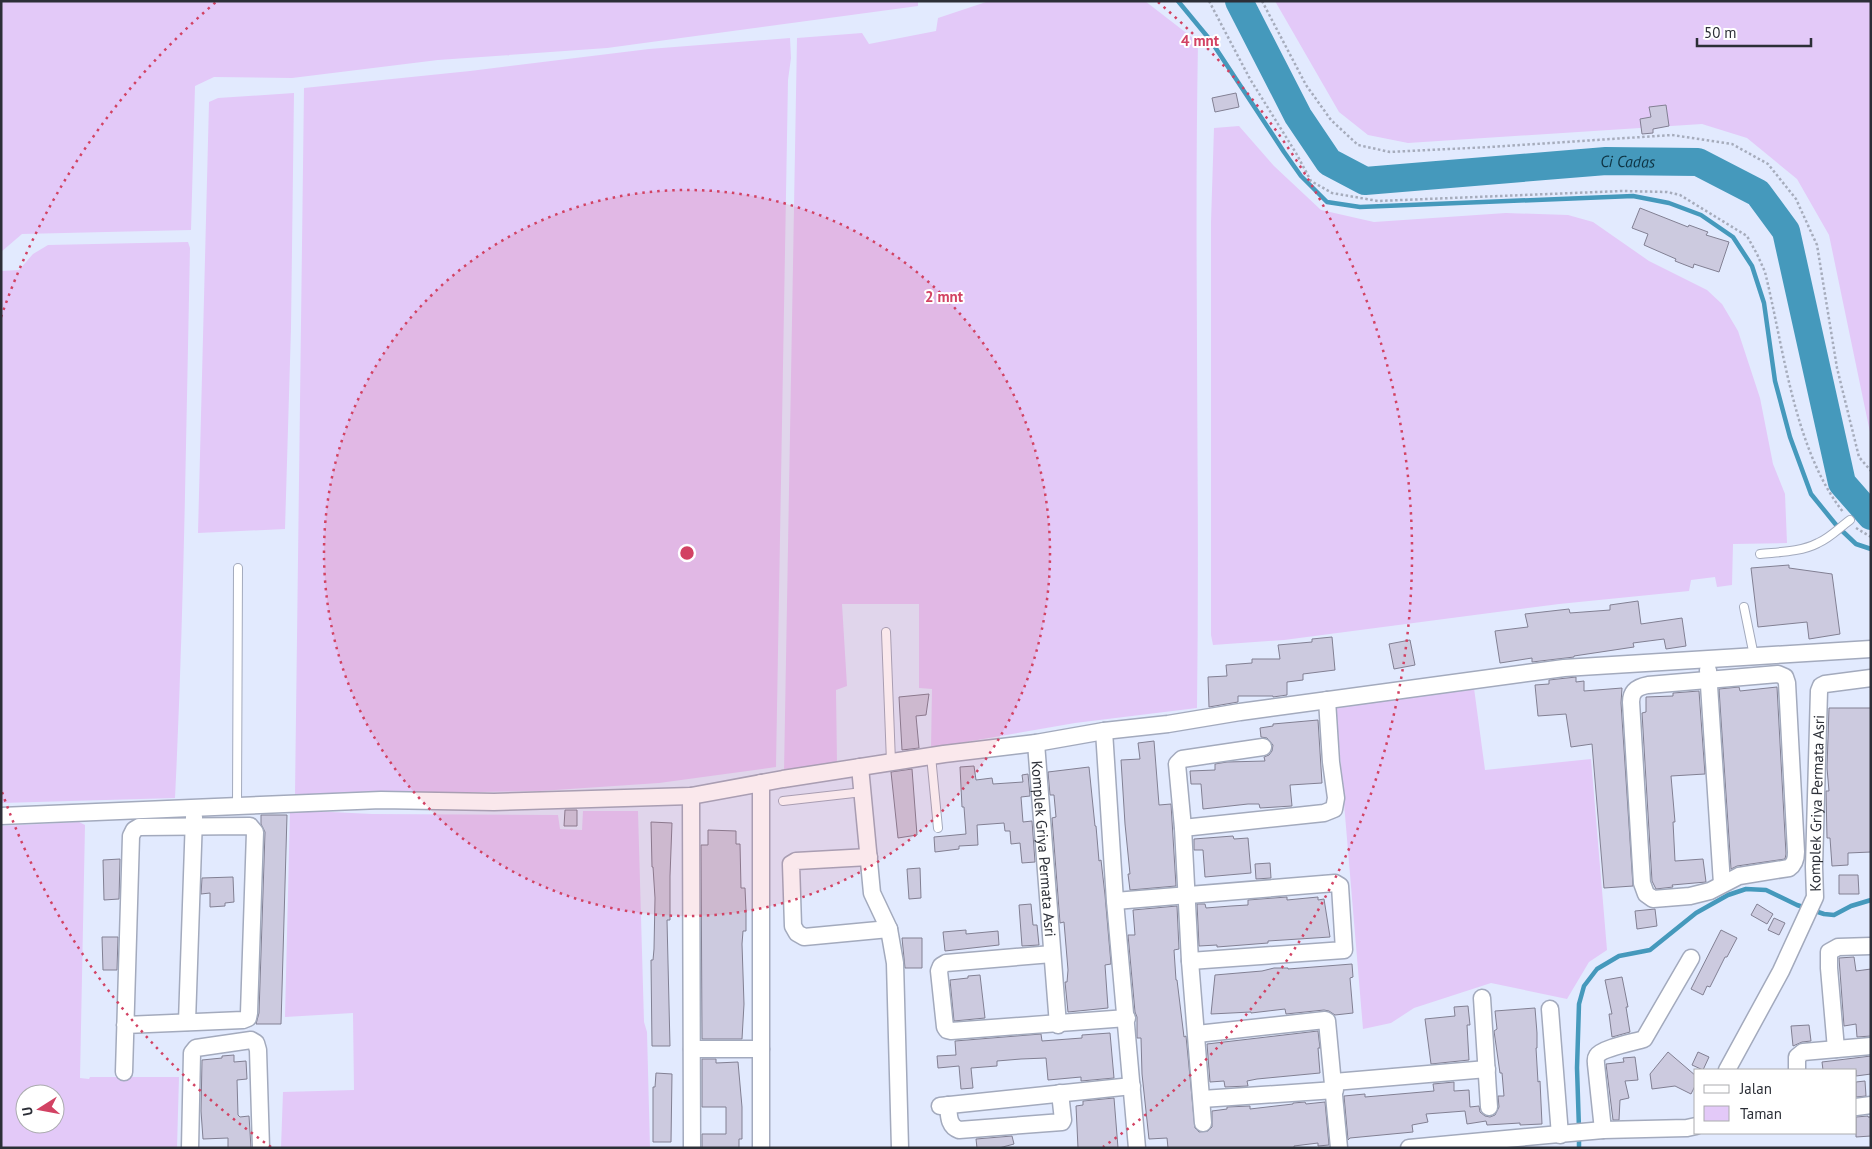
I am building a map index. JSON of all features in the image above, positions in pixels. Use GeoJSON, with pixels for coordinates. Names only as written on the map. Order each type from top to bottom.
{"type":"FeatureCollection","features":[{"type":"Feature","properties":{"kind":"street"},"geometry":{"type":"LineString","coordinates":[[1,816],[381,800],[494,802],[691,796],[931,756],[1036,743],[1104,731],[1168,724],[1327,700],[1564,668],[1871,649]]}},
{"type":"Feature","properties":{"kind":"street"},"geometry":{"type":"LineString","coordinates":[[1707,658],[1722,884]]}},
{"type":"Feature","properties":{"kind":"street"},"geometry":{"type":"LineString","coordinates":[[1782,675],[1786,679],[1788,693],[1796,860],[1789,868],[1739,876],[1722,884],[1710,891],[1690,896],[1653,899],[1646,894],[1642,883],[1631,702],[1633,691],[1638,687],[1648,685],[1782,675]]}},
{"type":"Feature","properties":{"kind":"street","name":"Komplek Griya Permata Asri"},"geometry":{"type":"LineString","coordinates":[[1728,1069],[1781,970],[1815,897],[1814,867],[1819,691],[1825,684],[1871,678]]}},
{"type":"Feature","properties":{"kind":"street"},"geometry":{"type":"LineString","coordinates":[[1183,828],[1324,813],[1334,809],[1336,798],[1331,762],[1327,700]]}},
{"type":"Feature","properties":{"kind":"street"},"geometry":{"type":"LineString","coordinates":[[1104,731],[1115,901],[1127,1018],[1137,1148]]}},
{"type":"Feature","properties":{"kind":"street","name":"Komplek Griya Permata Asri"},"geometry":{"type":"LineString","coordinates":[[1036,743],[1058,1025]]}},
{"type":"Feature","properties":{"kind":"street"},"geometry":{"type":"LineString","coordinates":[[1203,1123],[1177,764],[1179,760],[1263,747]]}},
{"type":"Feature","properties":{"kind":"street"},"geometry":{"type":"LineString","coordinates":[[860,767],[872,893],[889,929],[895,963],[900,1148]]}},
{"type":"Feature","properties":{"kind":"street"},"geometry":{"type":"LineString","coordinates":[[761,783],[761,1148]]}},
{"type":"Feature","properties":{"kind":"street"},"geometry":{"type":"LineString","coordinates":[[691,796],[692,1148]]}},
{"type":"Feature","properties":{"kind":"street"},"geometry":{"type":"LineString","coordinates":[[187,1022],[194,807]]}},
{"type":"Feature","properties":{"kind":"street"},"geometry":{"type":"LineString","coordinates":[[124,1072],[132,833],[139,828],[250,826],[256,832],[248,1018],[243,1020],[126,1025]]}},
{"type":"Feature","properties":{"kind":"street"},"geometry":{"type":"LineString","coordinates":[[869,857],[796,861],[792,864],[793,926],[797,933],[804,936],[889,929]]}},
{"type":"Feature","properties":{"kind":"street"},"geometry":{"type":"LineString","coordinates":[[1115,901],[1186,894],[1338,884],[1340,886],[1345,948],[1342,951],[1190,961]]}},
{"type":"Feature","properties":{"kind":"street"},"geometry":{"type":"LineString","coordinates":[[1836,1049],[1829,968],[1830,952],[1838,947],[1871,946]]}},
{"type":"Feature","properties":{"kind":"street","name":"Komplek Griya Permata Asri"},"geometry":{"type":"LineString","coordinates":[[1052,954],[946,963],[941,966],[939,971],[945,1027],[947,1030],[1058,1025],[1127,1018]]}},
{"type":"Feature","properties":{"kind":"street"},"geometry":{"type":"LineString","coordinates":[[1603,1130],[1596,1064],[1597,1056],[1609,1049],[1644,1039],[1647,1036],[1691,958]]}},
{"type":"Feature","properties":{"kind":"street"},"geometry":{"type":"LineString","coordinates":[[1482,998],[1489,1107]]}},
{"type":"Feature","properties":{"kind":"street"},"geometry":{"type":"LineString","coordinates":[[1550,1009],[1571,1134]]}},
{"type":"Feature","properties":{"kind":"street"},"geometry":{"type":"LineString","coordinates":[[1197,1034],[1325,1020],[1329,1025],[1339,1148]]}},
{"type":"Feature","properties":{"kind":"street"},"geometry":{"type":"LineString","coordinates":[[190,1148],[192,1053],[196,1048],[251,1040],[256,1043],[258,1050],[261,1148]]}},
{"type":"Feature","properties":{"kind":"street"},"geometry":{"type":"LineString","coordinates":[[1797,1069],[1798,1057],[1803,1052],[1871,1046]]}},
{"type":"Feature","properties":{"kind":"street"},"geometry":{"type":"LineString","coordinates":[[692,1050],[761,1049]]}},
{"type":"Feature","properties":{"kind":"street"},"geometry":{"type":"LineString","coordinates":[[1202,1099],[1487,1069]]}},
{"type":"Feature","properties":{"kind":"street"},"geometry":{"type":"LineString","coordinates":[[1060,1093],[1062,1122],[959,1130],[953,1128],[944,1105],[1060,1093],[1132,1086]]}},
{"type":"Feature","properties":{"kind":"street"},"geometry":{"type":"LineString","coordinates":[[1857,1107],[1871,1105]]}},
{"type":"Feature","properties":{"kind":"street"},"geometry":{"type":"LineString","coordinates":[[1409,1148],[1603,1130],[1694,1126]]}},
{"type":"Feature","properties":{"kind":"lane"},"geometry":{"type":"LineString","coordinates":[[1760,554],[1801,549],[1817,544],[1847,522]]}},
{"type":"Feature","properties":{"kind":"lane"},"geometry":{"type":"LineString","coordinates":[[237,806],[238,568]]}},
{"type":"Feature","properties":{"kind":"lane"},"geometry":{"type":"LineString","coordinates":[[1744,607],[1754,656]]}},
{"type":"Feature","properties":{"kind":"lane"},"geometry":{"type":"LineString","coordinates":[[886,632],[891,762]]}},
{"type":"Feature","properties":{"kind":"lane"},"geometry":{"type":"LineString","coordinates":[[931,756],[938,828]]}},
{"type":"Feature","properties":{"kind":"lane"},"geometry":{"type":"LineString","coordinates":[[783,801],[862,792]]}},
{"type":"Feature","properties":{"kind":"path"},"geometry":{"type":"LineString","coordinates":[[1209,1],[1250,79],[1311,181],[1332,193],[1378,201],[1622,191],[1667,192],[1680,195],[1747,236],[1764,272],[1801,426],[1819,475],[1847,522],[1871,537]]}},
{"type":"Feature","properties":{"kind":"path"},"geometry":{"type":"LineString","coordinates":[[1262,1],[1306,85],[1332,120],[1358,144],[1390,152],[1672,135],[1732,144],[1768,164],[1796,199],[1817,245],[1837,368],[1859,457],[1871,471]]}},
{"type":"Feature","properties":{"kind":"green space"},"geometry":{"type":"Polygon","coordinates":[[[1,1],[918,1],[918,6],[607,48],[438,60],[292,78],[214,77],[195,86],[191,230],[22,234],[1,252],[1,1]]]}},
{"type":"Feature","properties":{"kind":"green space"},"geometry":{"type":"Polygon","coordinates":[[[989,1],[1145,1],[1198,42],[1197,708],[1075,723],[931,748],[932,689],[919,688],[919,604],[842,604],[847,686],[836,690],[837,763],[784,772],[797,38],[862,33],[869,44],[936,31],[938,18],[989,1]]]}},
{"type":"Feature","properties":{"kind":"green space"},"geometry":{"type":"Polygon","coordinates":[[[1275,1],[1871,1],[1871,437],[1829,235],[1797,179],[1747,138],[1702,124],[1408,143],[1368,135],[1339,112],[1275,1]]]}},
{"type":"Feature","properties":{"kind":"green space"},"geometry":{"type":"Polygon","coordinates":[[[790,38],[776,767],[659,783],[540,791],[295,795],[304,88],[470,71],[649,49],[790,38]]]}},
{"type":"Feature","properties":{"kind":"green space"},"geometry":{"type":"Polygon","coordinates":[[[294,93],[291,328],[285,529],[198,533],[209,102],[218,98],[294,93]]]}},
{"type":"Feature","properties":{"kind":"green space"},"geometry":{"type":"Polygon","coordinates":[[[1239,126],[1274,166],[1321,210],[1374,222],[1506,213],[1568,215],[1593,222],[1649,261],[1707,290],[1722,304],[1738,331],[1760,398],[1773,464],[1785,494],[1787,543],[1733,544],[1732,585],[1717,587],[1715,577],[1691,580],[1689,591],[1559,604],[1284,640],[1213,645],[1211,635],[1211,222],[1214,128],[1239,126]]]}},
{"type":"Feature","properties":{"kind":"green space"},"geometry":{"type":"Polygon","coordinates":[[[188,242],[190,248],[181,661],[175,798],[1,803],[1,271],[19,270],[33,254],[48,245],[188,242]]]}},
{"type":"Feature","properties":{"kind":"green space"},"geometry":{"type":"Polygon","coordinates":[[[1474,688],[1485,770],[1591,759],[1607,950],[1589,962],[1567,999],[1491,983],[1414,1008],[1391,1023],[1363,1029],[1336,708],[1474,688]]]}},
{"type":"Feature","properties":{"kind":"green space"},"geometry":{"type":"Polygon","coordinates":[[[290,810],[372,814],[558,815],[560,829],[582,830],[583,811],[638,811],[644,1022],[647,1032],[650,1148],[281,1148],[283,1092],[354,1090],[353,1013],[285,1017],[290,810]]]}},
{"type":"Feature","properties":{"kind":"green space"},"geometry":{"type":"Polygon","coordinates":[[[79,822],[85,825],[80,1078],[179,1077],[177,1148],[1,1148],[1,826],[79,822]]]}},
{"type":"Feature","properties":{"kind":"building"},"geometry":{"type":"Polygon","coordinates":[[[1236,93],[1239,107],[1215,112],[1212,98],[1236,93]]]}},
{"type":"Feature","properties":{"kind":"building"},"geometry":{"type":"Polygon","coordinates":[[[1666,105],[1669,126],[1653,129],[1653,133],[1642,134],[1640,119],[1651,117],[1649,107],[1666,105]]]}},
{"type":"Feature","properties":{"kind":"building"},"geometry":{"type":"Polygon","coordinates":[[[1640,208],[1688,227],[1689,225],[1708,232],[1706,235],[1729,242],[1719,272],[1694,264],[1693,268],[1644,245],[1648,234],[1632,228],[1640,208]]]}},
{"type":"Feature","properties":{"kind":"building"},"geometry":{"type":"Polygon","coordinates":[[[1789,565],[1789,568],[1832,574],[1840,634],[1809,639],[1807,622],[1758,627],[1751,568],[1789,565]]]}},
{"type":"Feature","properties":{"kind":"building"},"geometry":{"type":"Polygon","coordinates":[[[1638,601],[1641,624],[1682,618],[1686,646],[1666,649],[1664,639],[1633,643],[1634,647],[1574,657],[1532,662],[1532,658],[1500,663],[1495,631],[1528,627],[1525,614],[1569,609],[1570,613],[1610,610],[1610,605],[1638,601]]]}},
{"type":"Feature","properties":{"kind":"building"},"geometry":{"type":"Polygon","coordinates":[[[1332,637],[1335,670],[1303,674],[1303,680],[1287,682],[1287,695],[1273,697],[1238,696],[1238,702],[1209,707],[1208,677],[1227,676],[1226,665],[1252,663],[1252,659],[1280,659],[1278,645],[1312,642],[1312,639],[1332,637]]]}},
{"type":"Feature","properties":{"kind":"building"},"geometry":{"type":"Polygon","coordinates":[[[1410,640],[1415,665],[1394,669],[1389,644],[1410,640]]]}},
{"type":"Feature","properties":{"kind":"building"},"geometry":{"type":"Polygon","coordinates":[[[1576,677],[1576,682],[1584,681],[1584,691],[1622,688],[1621,703],[1633,886],[1604,888],[1592,744],[1571,747],[1566,714],[1538,716],[1535,685],[1549,684],[1549,680],[1576,677]]]}},
{"type":"Feature","properties":{"kind":"building"},"geometry":{"type":"Polygon","coordinates":[[[1739,687],[1740,691],[1777,687],[1786,854],[1785,859],[1737,866],[1731,869],[1719,689],[1739,687]]]}},
{"type":"Feature","properties":{"kind":"building"},"geometry":{"type":"Polygon","coordinates":[[[1699,691],[1705,774],[1671,776],[1675,822],[1673,822],[1675,861],[1703,859],[1706,882],[1672,885],[1673,887],[1656,889],[1652,881],[1642,713],[1646,712],[1646,697],[1673,696],[1673,693],[1699,691]]]}},
{"type":"Feature","properties":{"kind":"building"},"geometry":{"type":"Polygon","coordinates":[[[929,694],[926,715],[916,716],[919,748],[902,750],[899,697],[929,694]]]}},
{"type":"Feature","properties":{"kind":"building"},"geometry":{"type":"Polygon","coordinates":[[[1829,708],[1871,708],[1871,852],[1848,853],[1848,865],[1832,866],[1830,838],[1827,838],[1826,791],[1829,791],[1827,768],[1829,708]]]}},
{"type":"Feature","properties":{"kind":"building"},"geometry":{"type":"Polygon","coordinates":[[[1318,720],[1322,783],[1290,785],[1292,806],[1260,808],[1259,804],[1248,804],[1203,809],[1201,784],[1191,784],[1190,771],[1215,770],[1215,764],[1227,762],[1265,761],[1264,757],[1272,751],[1273,745],[1267,738],[1261,737],[1260,728],[1273,726],[1273,724],[1318,720]]]}},
{"type":"Feature","properties":{"kind":"building"},"geometry":{"type":"Polygon","coordinates":[[[1154,741],[1159,805],[1171,804],[1176,886],[1130,890],[1121,760],[1140,759],[1138,743],[1154,741]]]}},
{"type":"Feature","properties":{"kind":"building"},"geometry":{"type":"Polygon","coordinates":[[[974,766],[976,780],[992,778],[993,784],[1023,782],[1022,775],[1028,774],[1030,796],[1021,797],[1023,822],[1032,821],[1035,862],[1022,863],[1020,843],[1011,844],[1010,831],[1005,831],[1004,823],[977,825],[978,845],[959,846],[959,849],[935,852],[934,837],[966,834],[964,807],[962,807],[960,767],[974,766]]]}},
{"type":"Feature","properties":{"kind":"building"},"geometry":{"type":"Polygon","coordinates":[[[1089,767],[1099,861],[1101,860],[1105,895],[1111,964],[1105,965],[1108,1008],[1068,1012],[1065,982],[1067,982],[1068,970],[1064,922],[1060,923],[1052,818],[1056,817],[1054,795],[1050,795],[1048,772],[1089,767]]]}},
{"type":"Feature","properties":{"kind":"building"},"geometry":{"type":"Polygon","coordinates":[[[912,769],[917,835],[898,838],[891,772],[912,769]]]}},
{"type":"Feature","properties":{"kind":"building"},"geometry":{"type":"Polygon","coordinates":[[[565,810],[577,810],[577,826],[564,826],[565,810]]]}},
{"type":"Feature","properties":{"kind":"building"},"geometry":{"type":"Polygon","coordinates":[[[261,815],[287,815],[281,1024],[256,1024],[259,1013],[265,832],[261,824],[261,815]]]}},
{"type":"Feature","properties":{"kind":"building"},"geometry":{"type":"Polygon","coordinates":[[[651,822],[672,823],[670,920],[667,920],[670,1046],[652,1046],[651,960],[653,960],[654,949],[655,898],[651,822]]]}},
{"type":"Feature","properties":{"kind":"building"},"geometry":{"type":"Polygon","coordinates":[[[708,830],[736,831],[736,844],[740,844],[741,888],[745,888],[746,910],[746,931],[743,931],[742,944],[744,1004],[742,1039],[702,1039],[701,845],[708,845],[708,830]]]}},
{"type":"Feature","properties":{"kind":"building"},"geometry":{"type":"Polygon","coordinates":[[[1233,836],[1234,839],[1248,838],[1251,873],[1205,877],[1203,850],[1194,850],[1194,839],[1233,836]]]}},
{"type":"Feature","properties":{"kind":"building"},"geometry":{"type":"Polygon","coordinates":[[[120,859],[119,899],[104,900],[103,860],[120,859]]]}},
{"type":"Feature","properties":{"kind":"building"},"geometry":{"type":"Polygon","coordinates":[[[1270,863],[1271,878],[1256,879],[1255,864],[1270,863]]]}},
{"type":"Feature","properties":{"kind":"building"},"geometry":{"type":"Polygon","coordinates":[[[920,868],[921,898],[909,899],[907,869],[920,868]]]}},
{"type":"Feature","properties":{"kind":"building"},"geometry":{"type":"Polygon","coordinates":[[[1839,875],[1858,875],[1859,894],[1839,894],[1839,875]]]}},
{"type":"Feature","properties":{"kind":"building"},"geometry":{"type":"Polygon","coordinates":[[[233,877],[234,902],[225,903],[225,906],[210,907],[210,893],[201,894],[202,878],[233,877]]]}},
{"type":"Feature","properties":{"kind":"building"},"geometry":{"type":"Polygon","coordinates":[[[1287,897],[1287,900],[1318,897],[1318,900],[1324,899],[1330,937],[1217,947],[1217,945],[1199,946],[1197,904],[1205,904],[1206,908],[1248,905],[1248,900],[1287,897]]]}},
{"type":"Feature","properties":{"kind":"building"},"geometry":{"type":"Polygon","coordinates":[[[1031,904],[1033,925],[1037,925],[1039,945],[1022,946],[1019,905],[1031,904]]]}},
{"type":"Feature","properties":{"kind":"building"},"geometry":{"type":"Polygon","coordinates":[[[1757,904],[1773,914],[1767,924],[1751,915],[1757,904]]]}},
{"type":"Feature","properties":{"kind":"building"},"geometry":{"type":"Polygon","coordinates":[[[1177,906],[1179,949],[1174,950],[1176,980],[1184,1037],[1186,1036],[1195,1128],[1199,1132],[1208,1131],[1212,1127],[1212,1111],[1227,1109],[1227,1107],[1250,1106],[1250,1109],[1293,1103],[1325,1102],[1329,1145],[1318,1146],[1318,1143],[1294,1146],[1294,1148],[1168,1148],[1167,1138],[1149,1139],[1142,1074],[1141,1038],[1137,1038],[1137,1017],[1128,935],[1135,935],[1133,910],[1177,906]]]}},
{"type":"Feature","properties":{"kind":"building"},"geometry":{"type":"Polygon","coordinates":[[[1655,909],[1657,926],[1637,929],[1635,911],[1655,909]]]}},
{"type":"Feature","properties":{"kind":"building"},"geometry":{"type":"Polygon","coordinates":[[[1774,918],[1785,923],[1779,935],[1768,930],[1774,918]]]}},
{"type":"Feature","properties":{"kind":"building"},"geometry":{"type":"Polygon","coordinates":[[[966,930],[966,934],[998,931],[999,945],[945,951],[943,932],[966,930]]]}},
{"type":"Feature","properties":{"kind":"building"},"geometry":{"type":"Polygon","coordinates":[[[1721,930],[1737,938],[1710,987],[1707,986],[1703,995],[1691,989],[1721,930]]]}},
{"type":"Feature","properties":{"kind":"building"},"geometry":{"type":"Polygon","coordinates":[[[102,937],[118,937],[117,970],[103,970],[102,937]]]}},
{"type":"Feature","properties":{"kind":"building"},"geometry":{"type":"Polygon","coordinates":[[[902,938],[922,938],[922,968],[905,968],[902,938]]]}},
{"type":"Feature","properties":{"kind":"building"},"geometry":{"type":"Polygon","coordinates":[[[1854,957],[1856,971],[1871,969],[1871,1036],[1857,1037],[1856,1024],[1844,1026],[1839,958],[1854,957]]]}},
{"type":"Feature","properties":{"kind":"building"},"geometry":{"type":"Polygon","coordinates":[[[1352,964],[1353,977],[1350,978],[1353,1013],[1335,1015],[1324,1010],[1286,1014],[1285,1009],[1251,1013],[1211,1014],[1215,975],[1262,971],[1274,968],[1288,969],[1352,964]]]}},
{"type":"Feature","properties":{"kind":"building"},"geometry":{"type":"Polygon","coordinates":[[[980,975],[985,1018],[954,1021],[950,980],[980,975]]]}},
{"type":"Feature","properties":{"kind":"building"},"geometry":{"type":"Polygon","coordinates":[[[1622,977],[1628,1007],[1626,1007],[1630,1032],[1612,1037],[1609,1014],[1612,1014],[1605,980],[1622,977]]]}},
{"type":"Feature","properties":{"kind":"building"},"geometry":{"type":"Polygon","coordinates":[[[1468,1006],[1470,1025],[1467,1025],[1469,1060],[1431,1064],[1425,1019],[1455,1016],[1454,1007],[1468,1006]]]}},
{"type":"Feature","properties":{"kind":"building"},"geometry":{"type":"Polygon","coordinates":[[[1535,1008],[1542,1124],[1487,1125],[1486,1121],[1467,1124],[1465,1111],[1426,1114],[1428,1122],[1412,1125],[1413,1132],[1350,1138],[1348,1140],[1344,1096],[1365,1094],[1365,1097],[1434,1091],[1433,1084],[1454,1082],[1454,1091],[1469,1090],[1470,1107],[1479,1106],[1480,1112],[1485,1116],[1495,1115],[1499,1107],[1498,1096],[1504,1096],[1502,1073],[1500,1073],[1494,1031],[1497,1029],[1495,1011],[1535,1008]]]}},
{"type":"Feature","properties":{"kind":"building"},"geometry":{"type":"Polygon","coordinates":[[[1809,1025],[1811,1041],[1793,1046],[1791,1026],[1809,1025]]]}},
{"type":"Feature","properties":{"kind":"building"},"geometry":{"type":"Polygon","coordinates":[[[1318,1031],[1320,1073],[1257,1079],[1247,1081],[1248,1086],[1225,1087],[1224,1081],[1210,1082],[1207,1044],[1318,1031]]]}},
{"type":"Feature","properties":{"kind":"building"},"geometry":{"type":"Polygon","coordinates":[[[1110,1033],[1114,1078],[1081,1081],[1081,1077],[1048,1080],[1046,1058],[1021,1059],[997,1061],[997,1066],[971,1068],[973,1088],[961,1089],[959,1066],[938,1068],[937,1056],[956,1055],[955,1041],[1041,1034],[1042,1041],[1082,1038],[1082,1035],[1110,1033]]]}},
{"type":"Feature","properties":{"kind":"building"},"geometry":{"type":"Polygon","coordinates":[[[1668,1052],[1694,1074],[1694,1088],[1691,1094],[1675,1086],[1652,1089],[1650,1074],[1668,1052]]]}},
{"type":"Feature","properties":{"kind":"building"},"geometry":{"type":"Polygon","coordinates":[[[1698,1052],[1709,1057],[1703,1069],[1692,1065],[1698,1052]]]}},
{"type":"Feature","properties":{"kind":"building"},"geometry":{"type":"Polygon","coordinates":[[[234,1055],[234,1062],[246,1061],[247,1079],[237,1080],[238,1115],[240,1117],[249,1116],[251,1148],[228,1148],[228,1138],[203,1139],[201,1111],[202,1060],[234,1055]]]}},
{"type":"Feature","properties":{"kind":"building"},"geometry":{"type":"Polygon","coordinates":[[[1871,1056],[1871,1074],[1857,1076],[1857,1069],[1823,1069],[1822,1062],[1871,1056]]]}},
{"type":"Feature","properties":{"kind":"building"},"geometry":{"type":"Polygon","coordinates":[[[1635,1057],[1638,1080],[1625,1081],[1629,1098],[1620,1100],[1619,1120],[1613,1120],[1606,1064],[1624,1062],[1623,1058],[1635,1057]]]}},
{"type":"Feature","properties":{"kind":"building"},"geometry":{"type":"Polygon","coordinates":[[[702,1059],[716,1059],[716,1063],[738,1062],[742,1107],[742,1139],[739,1139],[739,1148],[702,1148],[702,1134],[726,1134],[726,1107],[702,1107],[702,1059]]]}},
{"type":"Feature","properties":{"kind":"building"},"geometry":{"type":"Polygon","coordinates":[[[656,1073],[672,1074],[671,1142],[653,1142],[653,1087],[655,1087],[656,1073]]]}},
{"type":"Feature","properties":{"kind":"building"},"geometry":{"type":"Polygon","coordinates":[[[1865,1081],[1866,1096],[1857,1097],[1857,1082],[1865,1081]]]}},
{"type":"Feature","properties":{"kind":"building"},"geometry":{"type":"Polygon","coordinates":[[[1114,1098],[1118,1148],[1078,1148],[1076,1106],[1083,1105],[1083,1101],[1114,1098]]]}},
{"type":"Feature","properties":{"kind":"building"},"geometry":{"type":"Polygon","coordinates":[[[1857,1117],[1871,1117],[1871,1136],[1856,1137],[1857,1117]]]}},
{"type":"Feature","properties":{"kind":"building"},"geometry":{"type":"Polygon","coordinates":[[[1012,1136],[1014,1144],[999,1148],[977,1148],[976,1139],[1012,1136]]]}},
{"type":"Feature","properties":{"kind":"waterway"},"geometry":{"type":"LineString","coordinates":[[1178,1],[1211,41],[1301,176],[1327,202],[1360,207],[1633,196],[1669,203],[1701,215],[1733,237],[1752,266],[1764,303],[1775,381],[1790,437],[1811,494],[1837,526],[1856,544],[1871,549]]}},
{"type":"Feature","properties":{"kind":"waterway","name":"Ci Cadas"},"geometry":{"type":"LineString","coordinates":[[1239,1],[1298,116],[1329,162],[1365,181],[1606,161],[1698,162],[1758,193],[1786,231],[1842,483],[1871,516]]}},
{"type":"Feature","properties":{"kind":"waterway"},"geometry":{"type":"LineString","coordinates":[[1579,1129],[1577,1068],[1579,1004],[1584,986],[1597,969],[1619,956],[1650,950],[1696,913],[1728,895],[1746,889],[1766,890],[1797,905],[1824,914],[1834,915],[1851,906],[1871,900]]}},
{"type":"Feature","properties":{"kind":"waterway"},"geometry":{"type":"LineString","coordinates":[[1579,1137],[1579,1148]]}}]}
